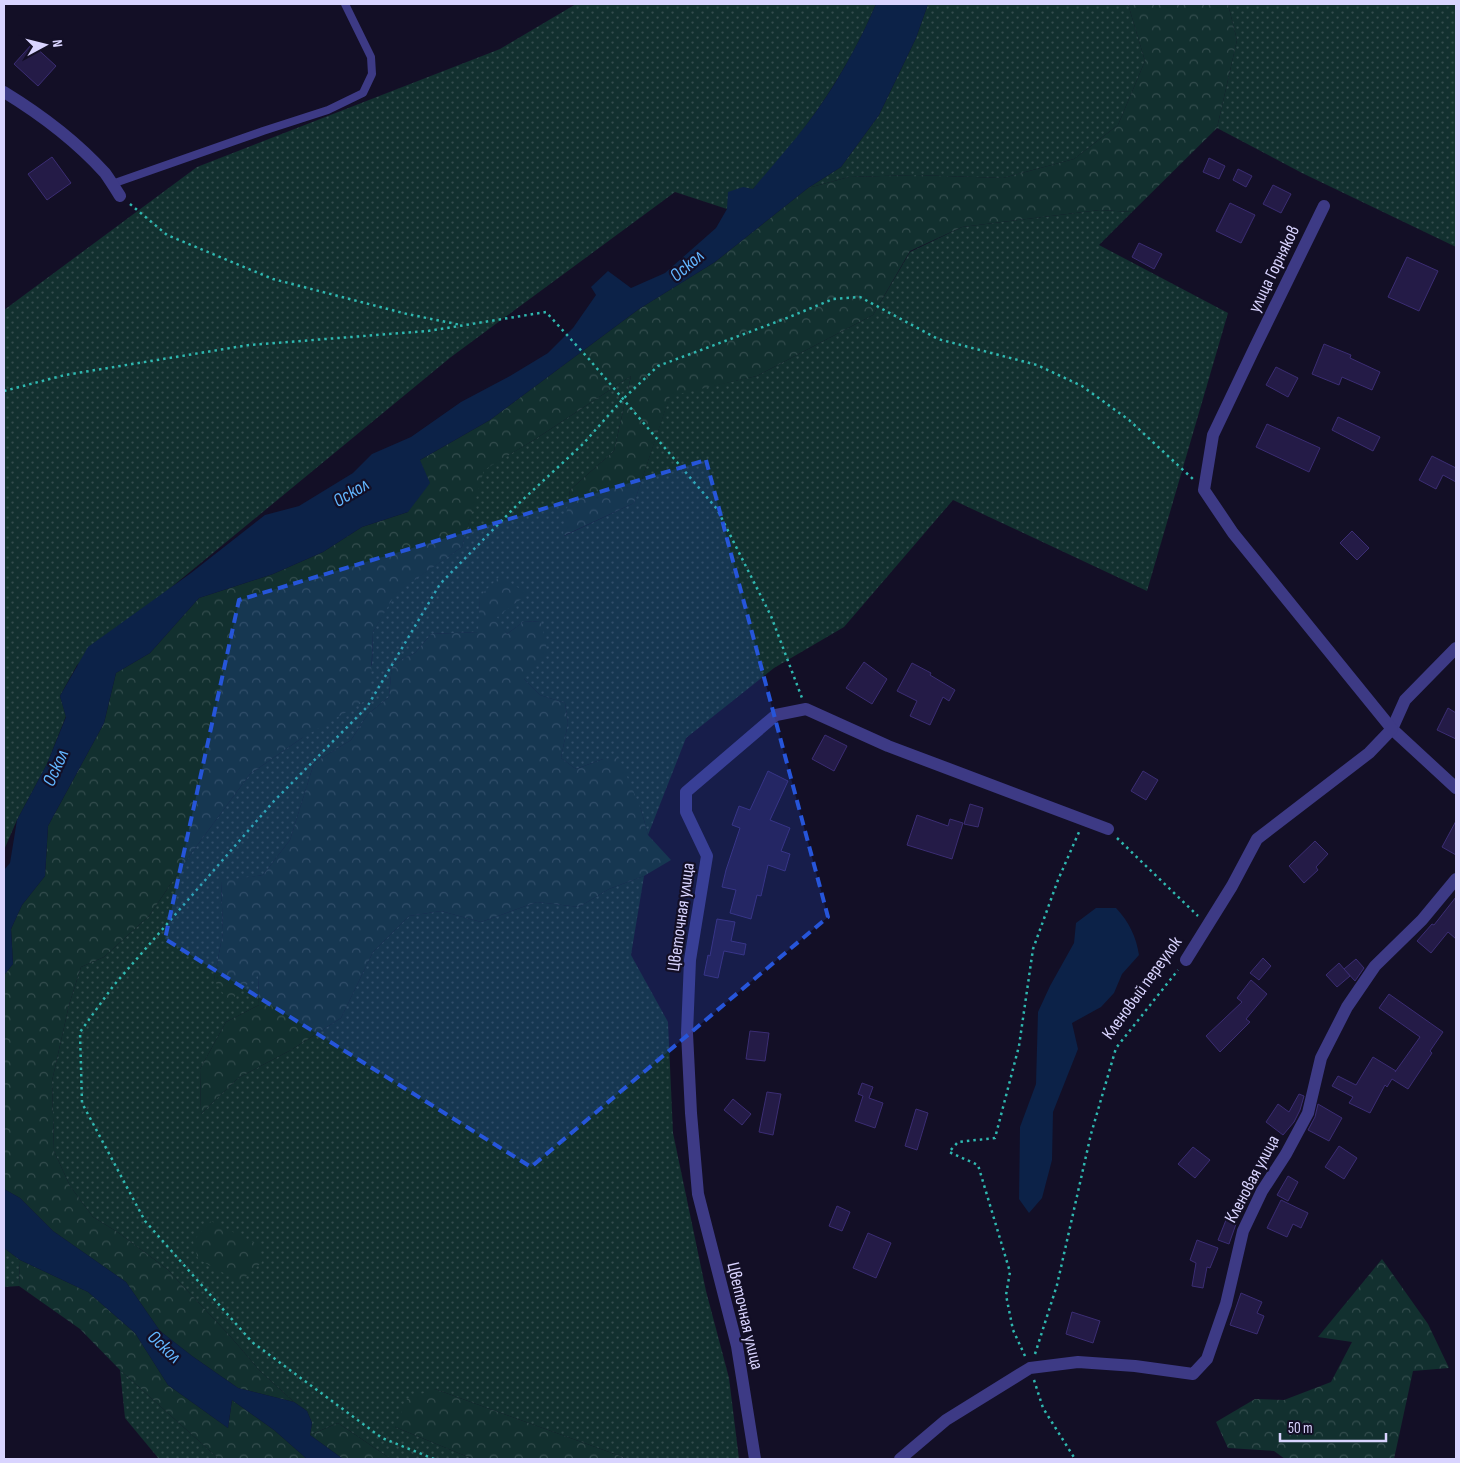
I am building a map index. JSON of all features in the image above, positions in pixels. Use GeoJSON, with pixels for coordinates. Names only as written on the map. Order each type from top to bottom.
{"type":"FeatureCollection","features":[{"type":"Feature","properties":{"kind":"street"},"geometry":{"type":"LineString","coordinates":[[4,92],[31,108],[73,143],[106,174],[120,196]]}},
{"type":"Feature","properties":{"kind":"street","name":"улица Горняков"},"geometry":{"type":"LineString","coordinates":[[1204,490],[1213,435],[1324,206]]}},
{"type":"Feature","properties":{"kind":"street"},"geometry":{"type":"LineString","coordinates":[[1204,490],[1232,533],[1392,729],[1456,788]]}},
{"type":"Feature","properties":{"kind":"street","name":"Кленовый переулок"},"geometry":{"type":"LineString","coordinates":[[1186,960],[1208,926],[1257,840],[1369,753],[1392,729],[1405,700],[1456,648]]}},
{"type":"Feature","properties":{"kind":"street"},"geometry":{"type":"LineString","coordinates":[[806,709],[888,746],[1108,829]]}},
{"type":"Feature","properties":{"kind":"street","name":"Цветочная улица"},"geometry":{"type":"LineString","coordinates":[[755,1459],[737,1346],[698,1194],[687,1033],[690,960],[707,856],[686,812],[686,792],[776,715],[806,709]]}},
{"type":"Feature","properties":{"kind":"street","name":"Кленовая улица"},"geometry":{"type":"LineString","coordinates":[[1030,1368],[1078,1362],[1135,1366],[1193,1374],[1207,1359],[1226,1304],[1243,1230],[1262,1191],[1286,1154],[1308,1113],[1321,1058],[1347,1007],[1375,966],[1422,920],[1456,879]]}},
{"type":"Feature","properties":{"kind":"street"},"geometry":{"type":"LineString","coordinates":[[900,1459],[946,1420],[1030,1368]]}},
{"type":"Feature","properties":{"kind":"lane"},"geometry":{"type":"LineString","coordinates":[[112,184],[328,110],[364,93],[372,74],[371,57],[345,4]]}},
{"type":"Feature","properties":{"kind":"path"},"geometry":{"type":"LineString","coordinates":[[120,196],[167,235],[273,279],[407,314],[463,325]]}},
{"type":"Feature","properties":{"kind":"path"},"geometry":{"type":"LineString","coordinates":[[434,1459],[382,1438],[252,1342],[145,1221],[82,1103],[80,1032],[114,986],[274,801],[367,707],[440,584],[517,505],[583,444],[622,400],[658,366],[833,299],[860,297],[938,339],[1037,365],[1082,386],[1129,420],[1204,490]]}},
{"type":"Feature","properties":{"kind":"path"},"geometry":{"type":"LineString","coordinates":[[4,391],[65,375],[249,345],[428,331],[546,312],[588,358],[717,509],[772,616],[806,709]]}},
{"type":"Feature","properties":{"kind":"path"},"geometry":{"type":"LineString","coordinates":[[1075,1459],[1043,1408],[1030,1368],[1014,1330],[1006,1295],[1010,1272],[978,1165],[949,1152],[958,1142],[995,1138],[1019,1046],[1033,949],[1058,880],[1085,820]]}},
{"type":"Feature","properties":{"kind":"path"},"geometry":{"type":"LineString","coordinates":[[1108,829],[1208,926]]}},
{"type":"Feature","properties":{"kind":"path","name":"Кленовый переулок"},"geometry":{"type":"LineString","coordinates":[[1030,1368],[1058,1285],[1091,1134],[1116,1048],[1186,960]]}},
{"type":"Feature","properties":{"kind":"highlighted area"},"geometry":{"type":"Polygon","coordinates":[[[706,460],[828,917],[531,1167],[165,939],[239,600],[706,460]]]}},
{"type":"Feature","properties":{"kind":"green space"},"geometry":{"type":"Polygon","coordinates":[[[576,4],[876,4],[852,54],[823,101],[790,146],[748,194],[727,209],[675,192],[451,357],[77,665],[60,696],[66,716],[47,764],[17,820],[4,850],[4,310],[197,167],[500,49],[576,4]]]}},
{"type":"Feature","properties":{"kind":"green space"},"geometry":{"type":"Polygon","coordinates":[[[928,4],[1128,4],[1145,61],[1118,125],[1074,159],[1003,178],[915,175],[849,177],[808,188],[841,167],[879,115],[916,38],[928,4]]]}},
{"type":"Feature","properties":{"kind":"green space"},"geometry":{"type":"Polygon","coordinates":[[[1128,4],[1228,4],[1237,40],[1217,128],[1132,212],[1100,210],[962,227],[910,251],[873,315],[757,376],[670,396],[634,503],[563,536],[570,490],[614,451],[631,376],[534,440],[484,470],[462,547],[396,593],[373,632],[370,698],[302,738],[250,774],[193,851],[149,916],[104,957],[81,967],[69,1005],[52,1081],[54,1151],[70,1186],[93,1217],[119,1233],[167,1269],[260,1371],[294,1402],[238,1388],[160,1331],[126,1282],[53,1231],[20,1198],[4,1189],[4,999],[5,974],[13,964],[11,929],[22,905],[45,876],[48,826],[104,723],[116,673],[150,653],[199,598],[273,574],[323,552],[362,527],[408,512],[420,460],[490,420],[639,309],[715,262],[808,188],[849,177],[915,175],[1003,178],[1074,159],[1118,125],[1145,61],[1128,4]]]}},
{"type":"Feature","properties":{"kind":"green space"},"geometry":{"type":"Polygon","coordinates":[[[1228,4],[1456,4],[1456,247],[1302,173],[1217,128],[1237,40],[1228,4]]]}},
{"type":"Feature","properties":{"kind":"green space"},"geometry":{"type":"Polygon","coordinates":[[[1100,210],[1132,212],[1099,245],[1228,313],[1147,591],[953,500],[844,627],[774,668],[686,738],[648,835],[641,809],[603,759],[576,769],[561,758],[568,723],[565,703],[540,695],[524,679],[541,621],[523,622],[507,634],[480,596],[479,632],[431,634],[415,653],[392,664],[389,697],[368,714],[351,740],[314,763],[290,840],[263,875],[221,882],[223,932],[214,980],[258,974],[259,1005],[226,1022],[200,1069],[201,1114],[238,1078],[291,1050],[341,1018],[373,952],[409,916],[441,911],[481,922],[537,902],[579,907],[609,889],[644,876],[631,955],[668,1022],[673,1133],[706,1291],[729,1378],[739,1459],[625,1459],[435,1389],[395,1427],[473,1459],[391,1459],[338,1423],[310,1435],[312,1423],[307,1411],[294,1402],[260,1371],[167,1269],[119,1233],[93,1217],[70,1186],[54,1151],[52,1081],[69,1005],[81,967],[104,957],[149,916],[193,851],[250,774],[302,738],[372,665],[373,632],[395,593],[462,547],[483,470],[534,440],[631,376],[614,451],[570,490],[564,536],[634,503],[670,395],[757,376],[873,315],[910,252],[962,227],[1100,210]]]}},
{"type":"Feature","properties":{"kind":"green space"},"geometry":{"type":"Polygon","coordinates":[[[500,576],[528,594],[497,617],[507,634],[523,622],[541,621],[548,654],[524,679],[540,695],[565,703],[568,723],[561,758],[576,769],[603,759],[619,758],[641,809],[648,835],[671,860],[644,876],[609,889],[579,907],[537,902],[481,922],[441,911],[409,916],[373,952],[341,1018],[291,1050],[238,1078],[201,1114],[200,1069],[226,1022],[259,1005],[258,974],[229,1002],[214,980],[223,932],[221,881],[263,875],[290,840],[314,763],[351,740],[368,714],[389,697],[392,664],[415,653],[431,634],[478,632],[480,596],[500,576]]]}},
{"type":"Feature","properties":{"kind":"green space"},"geometry":{"type":"Polygon","coordinates":[[[211,1221],[259,1245],[262,1262],[240,1282],[198,1259],[193,1241],[211,1221]]]}},
{"type":"Feature","properties":{"kind":"green space"},"geometry":{"type":"Polygon","coordinates":[[[4,1248],[20,1260],[19,1286],[4,1287],[4,1248]]]}},
{"type":"Feature","properties":{"kind":"green space"},"geometry":{"type":"Polygon","coordinates":[[[1382,1259],[1428,1324],[1449,1368],[1413,1371],[1394,1459],[1285,1459],[1274,1451],[1228,1448],[1216,1422],[1255,1399],[1284,1400],[1331,1382],[1352,1342],[1318,1337],[1382,1259]]]}},
{"type":"Feature","properties":{"kind":"green space"},"geometry":{"type":"Polygon","coordinates":[[[20,1260],[88,1292],[135,1333],[168,1385],[228,1428],[232,1400],[274,1430],[307,1459],[219,1459],[120,1370],[80,1329],[19,1286],[20,1260]]]}},
{"type":"Feature","properties":{"kind":"green space"},"geometry":{"type":"Polygon","coordinates":[[[120,1370],[219,1459],[159,1459],[125,1418],[120,1370]]]}},
{"type":"Feature","properties":{"kind":"green space"},"geometry":{"type":"Polygon","coordinates":[[[435,1389],[625,1459],[473,1459],[395,1427],[407,1399],[435,1389]]]}},
{"type":"Feature","properties":{"kind":"green space"},"geometry":{"type":"Polygon","coordinates":[[[338,1423],[391,1459],[343,1459],[310,1435],[338,1423]]]}},
{"type":"Feature","properties":{"kind":"water","name":"Оскол"},"geometry":{"type":"Polygon","coordinates":[[[876,4],[928,4],[916,38],[879,115],[841,167],[808,188],[715,262],[639,309],[490,420],[420,460],[430,483],[408,512],[362,527],[323,552],[273,574],[199,598],[150,653],[116,673],[104,723],[48,826],[45,876],[22,905],[11,929],[13,964],[5,974],[4,999],[4,870],[10,863],[17,820],[47,764],[66,717],[60,696],[88,647],[191,573],[265,515],[299,506],[353,473],[372,454],[411,437],[461,402],[548,353],[573,328],[596,295],[591,287],[608,271],[631,288],[665,273],[716,228],[727,209],[728,192],[743,187],[753,189],[807,124],[845,66],[876,4]]]}},
{"type":"Feature","properties":{"kind":"water"},"geometry":{"type":"Polygon","coordinates":[[[1096,908],[1116,908],[1131,930],[1139,955],[1122,974],[1114,993],[1101,1007],[1072,1023],[1078,1049],[1053,1112],[1052,1160],[1042,1198],[1029,1213],[1019,1199],[1020,1127],[1036,1084],[1038,1012],[1074,943],[1076,923],[1096,908]]]}},
{"type":"Feature","properties":{"kind":"water","name":"Оскол"},"geometry":{"type":"Polygon","coordinates":[[[4,1189],[20,1198],[53,1231],[126,1282],[160,1331],[192,1356],[238,1388],[294,1402],[307,1411],[312,1423],[310,1435],[343,1459],[307,1459],[274,1430],[232,1400],[228,1428],[168,1385],[135,1333],[88,1292],[20,1260],[4,1248],[4,1189]]]}},
{"type":"Feature","properties":{"kind":"building"},"geometry":{"type":"Polygon","coordinates":[[[32,44],[56,66],[38,86],[14,64],[32,44]]]}},
{"type":"Feature","properties":{"kind":"building"},"geometry":{"type":"Polygon","coordinates":[[[52,157],[71,183],[47,200],[28,174],[52,157]]]}},
{"type":"Feature","properties":{"kind":"building"},"geometry":{"type":"Polygon","coordinates":[[[1209,158],[1225,166],[1219,179],[1203,172],[1209,158]]]}},
{"type":"Feature","properties":{"kind":"building"},"geometry":{"type":"Polygon","coordinates":[[[1238,169],[1252,176],[1246,187],[1233,180],[1238,169]]]}},
{"type":"Feature","properties":{"kind":"building"},"geometry":{"type":"Polygon","coordinates":[[[1273,185],[1291,194],[1281,213],[1263,204],[1273,185]]]}},
{"type":"Feature","properties":{"kind":"building"},"geometry":{"type":"Polygon","coordinates":[[[1230,203],[1255,215],[1241,243],[1216,231],[1230,203]]]}},
{"type":"Feature","properties":{"kind":"building"},"geometry":{"type":"Polygon","coordinates":[[[1139,243],[1162,254],[1154,269],[1132,257],[1139,243]]]}},
{"type":"Feature","properties":{"kind":"building"},"geometry":{"type":"Polygon","coordinates":[[[1407,257],[1438,271],[1419,311],[1388,297],[1407,257]]]}},
{"type":"Feature","properties":{"kind":"building"},"geometry":{"type":"Polygon","coordinates":[[[1324,344],[1351,355],[1350,358],[1380,372],[1372,390],[1342,377],[1339,385],[1312,374],[1324,344]]]}},
{"type":"Feature","properties":{"kind":"building"},"geometry":{"type":"Polygon","coordinates":[[[1276,367],[1298,378],[1288,397],[1266,385],[1276,367]]]}},
{"type":"Feature","properties":{"kind":"building"},"geometry":{"type":"Polygon","coordinates":[[[1338,417],[1380,437],[1373,451],[1332,430],[1338,417]]]}},
{"type":"Feature","properties":{"kind":"building"},"geometry":{"type":"Polygon","coordinates":[[[1267,424],[1320,448],[1309,472],[1256,447],[1267,424]]]}},
{"type":"Feature","properties":{"kind":"building"},"geometry":{"type":"Polygon","coordinates":[[[1432,456],[1456,468],[1456,482],[1443,475],[1436,489],[1419,480],[1432,456]]]}},
{"type":"Feature","properties":{"kind":"building"},"geometry":{"type":"Polygon","coordinates":[[[1352,531],[1369,548],[1357,560],[1340,543],[1352,531]]]}},
{"type":"Feature","properties":{"kind":"building"},"geometry":{"type":"Polygon","coordinates":[[[864,662],[887,679],[872,704],[846,688],[864,662]]]}},
{"type":"Feature","properties":{"kind":"building"},"geometry":{"type":"Polygon","coordinates":[[[912,663],[931,673],[930,675],[955,690],[949,701],[943,697],[930,725],[910,716],[917,701],[897,691],[912,663]]]}},
{"type":"Feature","properties":{"kind":"building"},"geometry":{"type":"Polygon","coordinates":[[[1448,708],[1456,713],[1456,739],[1437,730],[1448,708]]]}},
{"type":"Feature","properties":{"kind":"building"},"geometry":{"type":"Polygon","coordinates":[[[825,735],[847,746],[834,771],[812,759],[825,735]]]}},
{"type":"Feature","properties":{"kind":"building"},"geometry":{"type":"Polygon","coordinates":[[[768,771],[788,781],[770,820],[790,828],[781,851],[790,854],[785,871],[768,865],[761,896],[757,895],[751,919],[730,913],[736,890],[722,887],[740,828],[732,825],[739,806],[750,810],[768,771]]]}},
{"type":"Feature","properties":{"kind":"building"},"geometry":{"type":"Polygon","coordinates":[[[1143,771],[1158,780],[1146,800],[1131,791],[1143,771]]]}},
{"type":"Feature","properties":{"kind":"building"},"geometry":{"type":"Polygon","coordinates":[[[970,804],[983,808],[978,827],[964,824],[970,804]]]}},
{"type":"Feature","properties":{"kind":"building"},"geometry":{"type":"Polygon","coordinates":[[[917,815],[948,826],[950,819],[963,823],[952,859],[907,845],[917,815]]]}},
{"type":"Feature","properties":{"kind":"building"},"geometry":{"type":"Polygon","coordinates":[[[1456,821],[1456,855],[1442,847],[1456,821]]]}},
{"type":"Feature","properties":{"kind":"building"},"geometry":{"type":"Polygon","coordinates":[[[1315,841],[1328,854],[1316,867],[1318,870],[1304,883],[1289,866],[1315,841]]]}},
{"type":"Feature","properties":{"kind":"building"},"geometry":{"type":"Polygon","coordinates":[[[1456,897],[1456,939],[1448,932],[1431,953],[1417,941],[1432,924],[1434,925],[1456,897]]]}},
{"type":"Feature","properties":{"kind":"building"},"geometry":{"type":"Polygon","coordinates":[[[717,919],[735,922],[731,941],[746,944],[744,955],[724,951],[718,978],[704,975],[708,955],[710,956],[717,919]]]}},
{"type":"Feature","properties":{"kind":"building"},"geometry":{"type":"Polygon","coordinates":[[[1263,958],[1271,966],[1259,980],[1250,973],[1263,958]]]}},
{"type":"Feature","properties":{"kind":"building"},"geometry":{"type":"Polygon","coordinates":[[[1356,959],[1364,968],[1355,981],[1344,969],[1356,959]]]}},
{"type":"Feature","properties":{"kind":"building"},"geometry":{"type":"Polygon","coordinates":[[[1339,963],[1350,976],[1337,987],[1326,975],[1339,963]]]}},
{"type":"Feature","properties":{"kind":"building"},"geometry":{"type":"Polygon","coordinates":[[[1251,980],[1267,994],[1246,1019],[1250,1022],[1220,1052],[1206,1036],[1242,1002],[1237,998],[1251,980]]]}},
{"type":"Feature","properties":{"kind":"building"},"geometry":{"type":"Polygon","coordinates":[[[1389,994],[1443,1032],[1430,1051],[1432,1053],[1408,1089],[1392,1079],[1387,1087],[1385,1085],[1370,1113],[1349,1103],[1353,1097],[1332,1086],[1338,1076],[1356,1085],[1373,1057],[1396,1071],[1420,1037],[1379,1008],[1389,994]]]}},
{"type":"Feature","properties":{"kind":"building"},"geometry":{"type":"Polygon","coordinates":[[[750,1031],[769,1033],[765,1061],[746,1059],[750,1031]]]}},
{"type":"Feature","properties":{"kind":"building"},"geometry":{"type":"Polygon","coordinates":[[[862,1083],[873,1087],[869,1098],[883,1103],[875,1128],[855,1121],[863,1096],[858,1094],[862,1083]]]}},
{"type":"Feature","properties":{"kind":"building"},"geometry":{"type":"Polygon","coordinates":[[[767,1092],[781,1094],[773,1135],[759,1132],[767,1092]]]}},
{"type":"Feature","properties":{"kind":"building"},"geometry":{"type":"Polygon","coordinates":[[[1299,1094],[1304,1096],[1300,1110],[1294,1122],[1283,1135],[1266,1122],[1278,1104],[1289,1112],[1299,1094]]]}},
{"type":"Feature","properties":{"kind":"building"},"geometry":{"type":"Polygon","coordinates":[[[733,1099],[751,1114],[742,1125],[724,1110],[733,1099]]]}},
{"type":"Feature","properties":{"kind":"building"},"geometry":{"type":"Polygon","coordinates":[[[1318,1104],[1342,1118],[1329,1141],[1308,1130],[1315,1117],[1318,1104]]]}},
{"type":"Feature","properties":{"kind":"building"},"geometry":{"type":"Polygon","coordinates":[[[916,1109],[928,1113],[917,1150],[905,1146],[916,1109]]]}},
{"type":"Feature","properties":{"kind":"building"},"geometry":{"type":"Polygon","coordinates":[[[1339,1146],[1357,1158],[1344,1179],[1325,1167],[1339,1146]]]}},
{"type":"Feature","properties":{"kind":"building"},"geometry":{"type":"Polygon","coordinates":[[[1193,1147],[1210,1160],[1195,1178],[1178,1164],[1193,1147]]]}},
{"type":"Feature","properties":{"kind":"building"},"geometry":{"type":"Polygon","coordinates":[[[1288,1176],[1298,1182],[1288,1201],[1277,1195],[1288,1176]]]}},
{"type":"Feature","properties":{"kind":"building"},"geometry":{"type":"Polygon","coordinates":[[[1281,1200],[1308,1213],[1301,1228],[1293,1224],[1287,1237],[1267,1228],[1281,1200]]]}},
{"type":"Feature","properties":{"kind":"building"},"geometry":{"type":"Polygon","coordinates":[[[837,1206],[850,1212],[842,1231],[829,1226],[837,1206]]]}},
{"type":"Feature","properties":{"kind":"building"},"geometry":{"type":"Polygon","coordinates":[[[1226,1220],[1236,1224],[1229,1244],[1218,1240],[1226,1220]]]}},
{"type":"Feature","properties":{"kind":"building"},"geometry":{"type":"Polygon","coordinates":[[[868,1233],[891,1243],[876,1278],[853,1268],[868,1233]]]}},
{"type":"Feature","properties":{"kind":"building"},"geometry":{"type":"Polygon","coordinates":[[[1197,1240],[1218,1248],[1210,1268],[1207,1267],[1203,1288],[1192,1286],[1196,1263],[1190,1260],[1197,1240]]]}},
{"type":"Feature","properties":{"kind":"building"},"geometry":{"type":"Polygon","coordinates":[[[1241,1293],[1262,1302],[1257,1313],[1264,1316],[1257,1334],[1230,1325],[1241,1293]]]}},
{"type":"Feature","properties":{"kind":"building"},"geometry":{"type":"Polygon","coordinates":[[[1072,1312],[1100,1321],[1093,1343],[1066,1334],[1072,1312]]]}}]}
